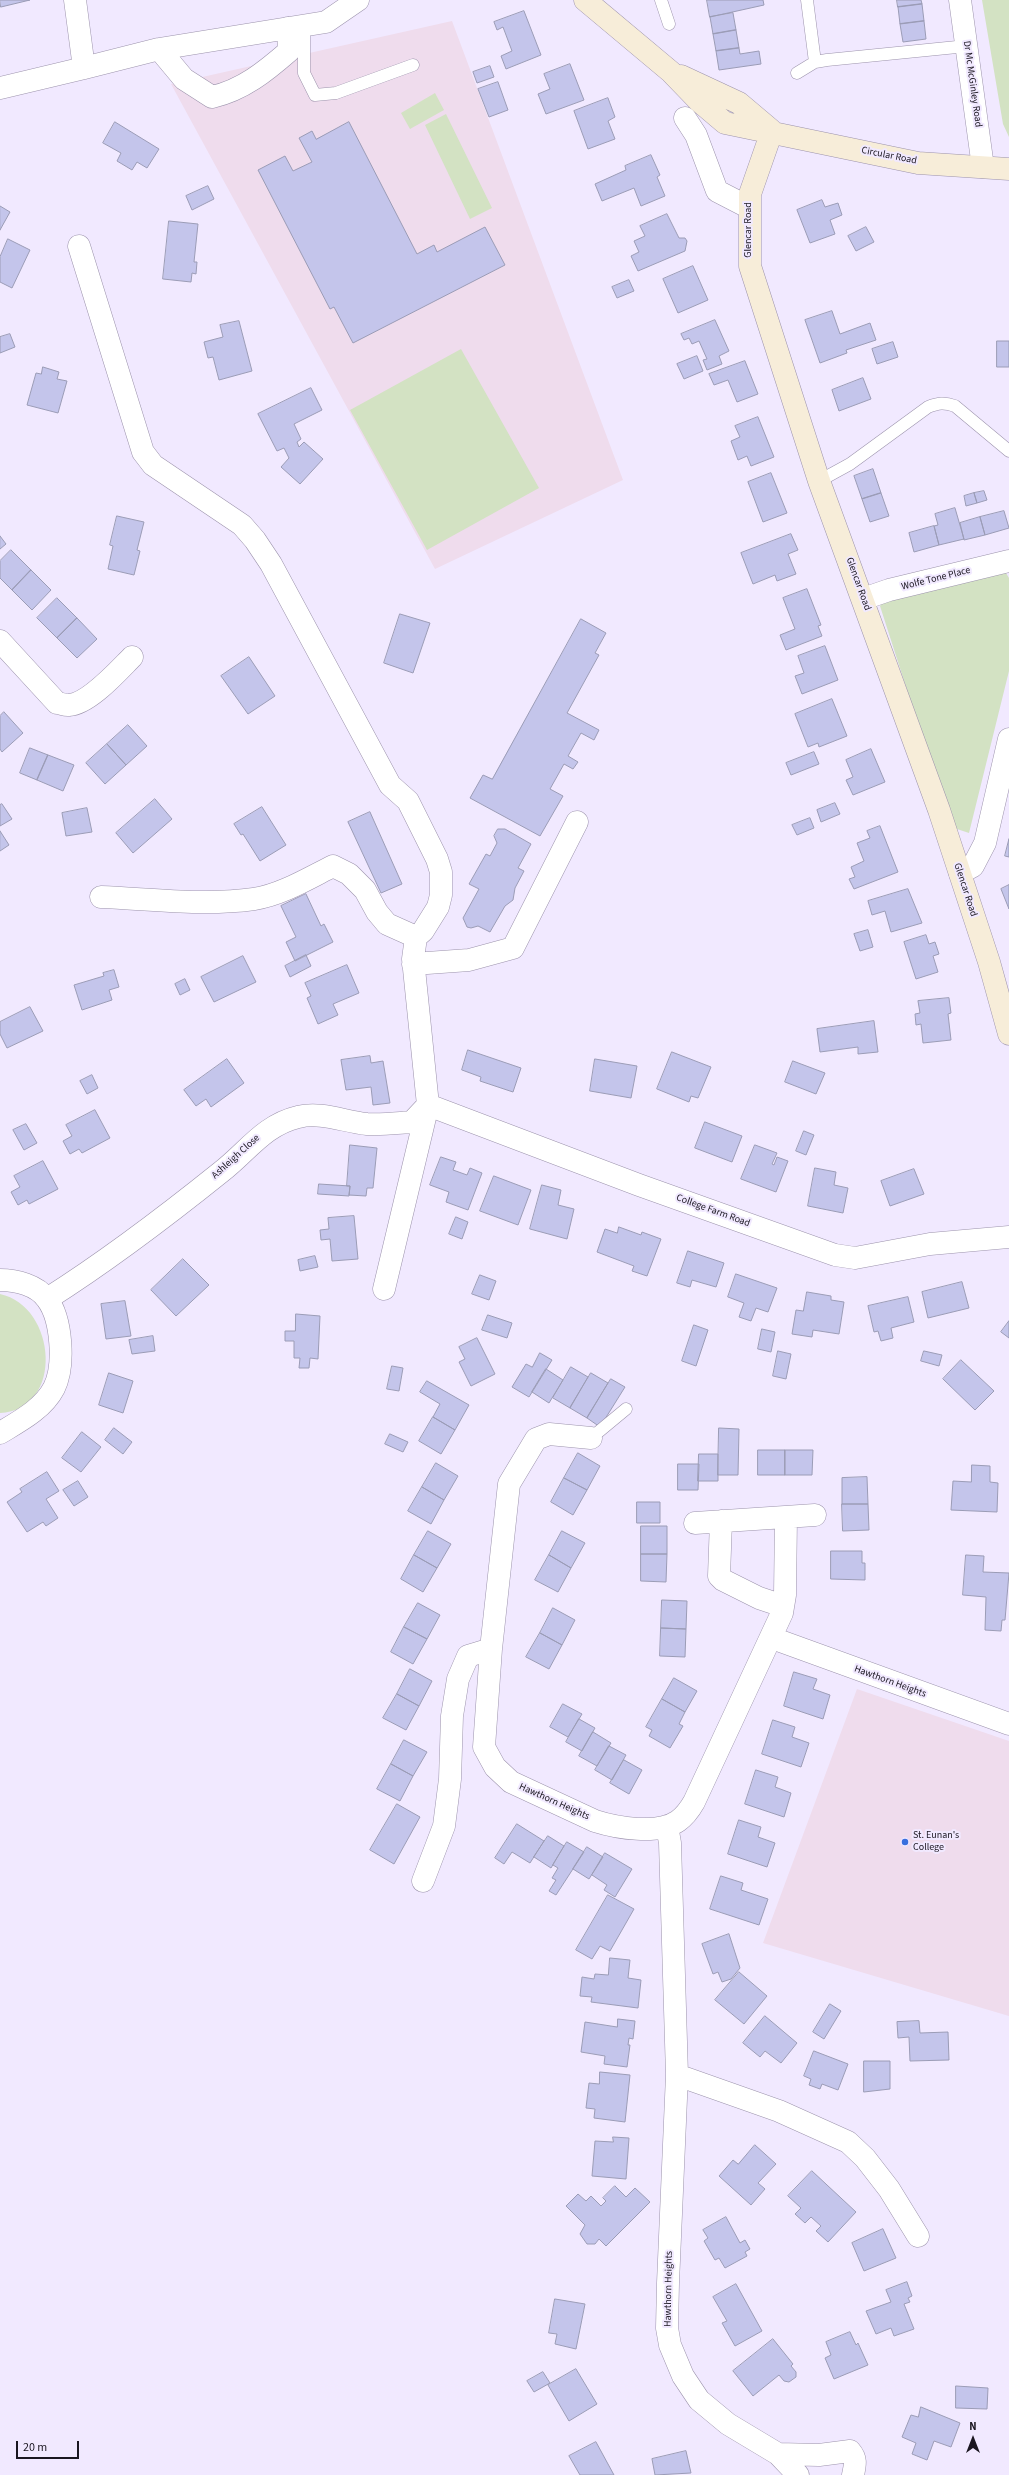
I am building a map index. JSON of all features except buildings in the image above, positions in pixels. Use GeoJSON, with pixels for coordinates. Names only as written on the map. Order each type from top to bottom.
{"type":"FeatureCollection","features":[{"type":"Feature","properties":{"kind":"street"},"geometry":{"type":"LineString","coordinates":[[75,0],[84,68]]}},
{"type":"Feature","properties":{"kind":"street"},"geometry":{"type":"LineString","coordinates":[[0,88],[160,49],[326,22],[358,0]]}},
{"type":"Feature","properties":{"kind":"street","name":"Dr Mc McGinley Road"},"geometry":{"type":"LineString","coordinates":[[960,0],[983,167]]}},
{"type":"Feature","properties":{"kind":"street","name":"Circular Road"},"geometry":{"type":"LineString","coordinates":[[595,3],[671,72],[699,101],[725,123],[772,131],[918,163],[1009,169]]}},
{"type":"Feature","properties":{"kind":"street"},"geometry":{"type":"LineString","coordinates":[[160,49],[184,79],[212,97],[228,94],[266,72],[290,51],[296,28]]}},
{"type":"Feature","properties":{"kind":"street"},"geometry":{"type":"LineString","coordinates":[[684,118],[696,135],[717,191],[748,207]]}},
{"type":"Feature","properties":{"kind":"street","name":"Glencar Road"},"geometry":{"type":"LineString","coordinates":[[772,131],[754,180],[748,207],[750,266],[819,481],[864,599],[1001,986],[1009,1034]]}},
{"type":"Feature","properties":{"kind":"street"},"geometry":{"type":"LineString","coordinates":[[79,246],[143,452],[153,465],[242,525],[255,540],[271,564],[390,785],[408,802],[437,859],[441,872],[441,895],[438,907],[423,931],[416,937],[413,964],[428,1105],[384,1289]]}},
{"type":"Feature","properties":{"kind":"street","name":"Wolfe Tone Place"},"geometry":{"type":"LineString","coordinates":[[864,599],[889,590],[1009,561]]}},
{"type":"Feature","properties":{"kind":"street"},"geometry":{"type":"LineString","coordinates":[[0,641],[57,702],[70,705],[84,699],[100,688],[132,657]]}},
{"type":"Feature","properties":{"kind":"street"},"geometry":{"type":"LineString","coordinates":[[960,873],[973,866],[985,843],[1009,739]]}},
{"type":"Feature","properties":{"kind":"street"},"geometry":{"type":"LineString","coordinates":[[413,964],[469,960],[513,948],[577,822]]}},
{"type":"Feature","properties":{"kind":"street"},"geometry":{"type":"LineString","coordinates":[[102,897],[187,901],[255,899],[283,890],[333,866],[349,874],[365,890],[377,912],[388,924],[416,937]]}},
{"type":"Feature","properties":{"kind":"street","name":"College Farm Road"},"geometry":{"type":"LineString","coordinates":[[428,1105],[639,1185],[835,1255],[855,1258],[930,1244],[1009,1237]]}},
{"type":"Feature","properties":{"kind":"street","name":"Ashleigh Close"},"geometry":{"type":"LineString","coordinates":[[47,1299],[95,1269],[222,1172],[264,1132],[282,1122],[299,1116],[314,1116],[366,1124],[412,1122],[428,1105]]}},
{"type":"Feature","properties":{"kind":"street"},"geometry":{"type":"LineString","coordinates":[[0,1280],[17,1282],[35,1289],[47,1299],[59,1332],[61,1353],[59,1372],[54,1388],[45,1402],[0,1433]]}},
{"type":"Feature","properties":{"kind":"street","name":"Hawthorn Heights"},"geometry":{"type":"LineString","coordinates":[[591,1438],[549,1434],[536,1439],[509,1484],[491,1649],[484,1747],[499,1773],[520,1788],[610,1826],[635,1829],[667,1826],[677,1822],[686,1814],[694,1802],[772,1638],[783,1606],[786,1517]]}},
{"type":"Feature","properties":{"kind":"street"},"geometry":{"type":"LineString","coordinates":[[695,1523],[815,1515]]}},
{"type":"Feature","properties":{"kind":"street"},"geometry":{"type":"LineString","coordinates":[[721,1521],[719,1576],[723,1580],[759,1598],[783,1606]]}},
{"type":"Feature","properties":{"kind":"street","name":"Hawthorn Heights"},"geometry":{"type":"LineString","coordinates":[[772,1638],[1009,1724]]}},
{"type":"Feature","properties":{"kind":"street"},"geometry":{"type":"LineString","coordinates":[[423,1881],[444,1826],[450,1779],[452,1716],[458,1678],[468,1656],[491,1649]]}},
{"type":"Feature","properties":{"kind":"street","name":"Hawthorn Heights"},"geometry":{"type":"LineString","coordinates":[[667,1826],[670,1843],[678,2075],[668,2283],[667,2328],[670,2345],[682,2376],[699,2400],[728,2424],[778,2454],[798,2475]]}},
{"type":"Feature","properties":{"kind":"street"},"geometry":{"type":"LineString","coordinates":[[678,2075],[778,2111],[848,2142],[865,2158],[889,2189],[918,2236]]}},
{"type":"Feature","properties":{"kind":"street","name":"Hawthorn Heights"},"geometry":{"type":"LineString","coordinates":[[778,2454],[819,2455],[850,2451],[854,2456],[855,2462],[853,2475]]}},
{"type":"Feature","properties":{"kind":"lane"},"geometry":{"type":"LineString","coordinates":[[662,0],[669,24]]}},
{"type":"Feature","properties":{"kind":"lane"},"geometry":{"type":"LineString","coordinates":[[807,0],[815,62]]}},
{"type":"Feature","properties":{"kind":"lane"},"geometry":{"type":"LineString","coordinates":[[296,28],[304,73],[315,95],[336,93],[413,65]]}},
{"type":"Feature","properties":{"kind":"lane"},"geometry":{"type":"LineString","coordinates":[[797,73],[815,62],[966,46]]}},
{"type":"Feature","properties":{"kind":"lane"},"geometry":{"type":"LineString","coordinates":[[819,481],[850,464],[928,407],[938,403],[946,402],[955,406],[1009,451]]}},
{"type":"Feature","properties":{"kind":"lane"},"geometry":{"type":"LineString","coordinates":[[591,1438],[626,1409]]}},
{"type":"Feature","properties":{"kind":"shaded area"},"geometry":{"type":"Polygon","coordinates":[[[452,21],[623,480],[435,569],[171,84],[452,21]]]}},
{"type":"Feature","properties":{"kind":"shaded area","name":"St. Eunan's College"},"geometry":{"type":"Polygon","coordinates":[[[857,1689],[1009,1741],[1009,2016],[763,1943],[857,1689]]]}},
{"type":"Feature","properties":{"kind":"green space"},"geometry":{"type":"Polygon","coordinates":[[[982,0],[1009,0],[1009,137],[1003,124],[982,0]]]}},
{"type":"Feature","properties":{"kind":"green space"},"geometry":{"type":"Polygon","coordinates":[[[435,93],[444,110],[410,129],[401,113],[435,93]]]}},
{"type":"Feature","properties":{"kind":"green space"},"geometry":{"type":"Polygon","coordinates":[[[446,114],[492,208],[470,219],[425,125],[446,114]]]}},
{"type":"Feature","properties":{"kind":"green space"},"geometry":{"type":"Polygon","coordinates":[[[461,349],[539,488],[427,550],[350,410],[461,349]]]}},
{"type":"Feature","properties":{"kind":"green space"},"geometry":{"type":"Polygon","coordinates":[[[992,568],[1006,573],[1009,578],[1009,671],[969,833],[951,827],[880,606],[886,596],[992,568]]]}},
{"type":"Feature","properties":{"kind":"green space"},"geometry":{"type":"Polygon","coordinates":[[[0,1294],[19,1302],[33,1317],[42,1336],[46,1357],[44,1377],[35,1395],[21,1408],[0,1413],[0,1294]]]}},
{"type":"Feature","properties":{"kind":"place","name":"St. Eunan's College"},"geometry":{"type":"Point","coordinates":[905,1842]}}]}
